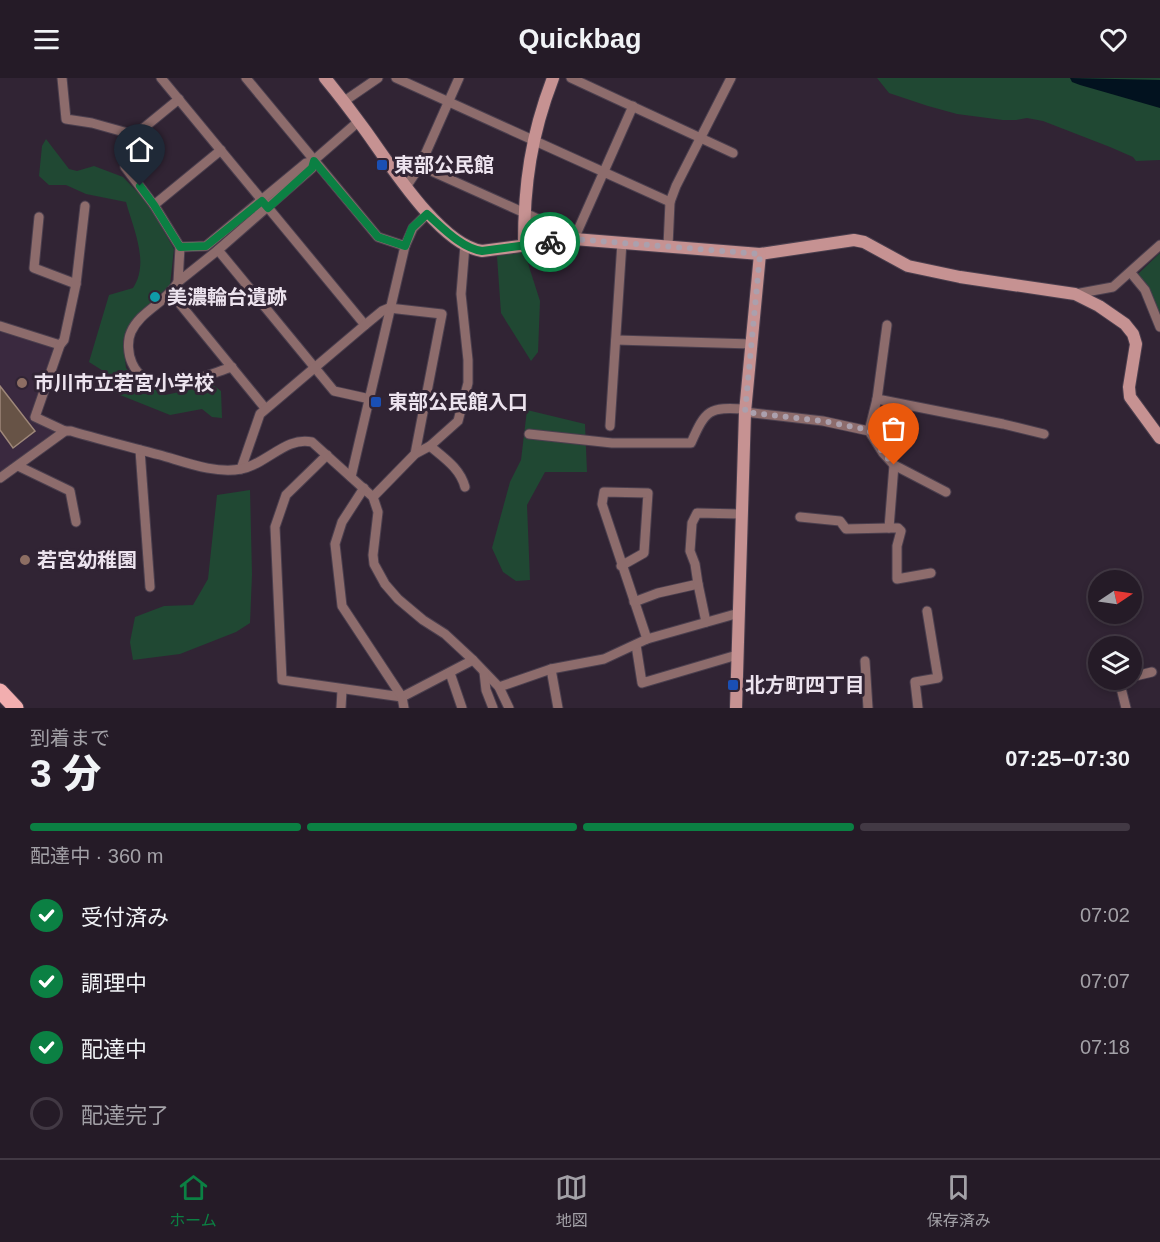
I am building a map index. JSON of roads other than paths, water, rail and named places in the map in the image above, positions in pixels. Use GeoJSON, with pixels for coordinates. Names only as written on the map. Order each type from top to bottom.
{"type":"FeatureCollection","features":[{"type":"Feature","properties":{"kind":"main road"},"geometry":{"type":"LineString","coordinates":[[0,691],[16,708]]}},
{"type":"Feature","properties":{"kind":"street"},"geometry":{"type":"LineString","coordinates":[[62,78],[66,119],[92,123],[135,135]]}},
{"type":"Feature","properties":{"kind":"street"},"geometry":{"type":"LineString","coordinates":[[161,78],[365,325]]}},
{"type":"Feature","properties":{"kind":"street"},"geometry":{"type":"LineString","coordinates":[[246,78],[378,237],[405,246]]}},
{"type":"Feature","properties":{"kind":"street"},"geometry":{"type":"LineString","coordinates":[[326,78],[427,214],[465,245],[482,251],[575,237],[760,254],[854,240],[864,242],[908,266],[960,278],[1075,294],[1100,306],[1125,324],[1132,334],[1136,344],[1129,387],[1130,397],[1160,438]]}},
{"type":"Feature","properties":{"kind":"street"},"geometry":{"type":"LineString","coordinates":[[344,102],[378,78]]}},
{"type":"Feature","properties":{"kind":"street"},"geometry":{"type":"LineString","coordinates":[[396,78],[670,201]]}},
{"type":"Feature","properties":{"kind":"street"},"geometry":{"type":"LineString","coordinates":[[406,188],[420,166],[459,78]]}},
{"type":"Feature","properties":{"kind":"street"},"geometry":{"type":"LineString","coordinates":[[524,245],[526,174],[532,139],[553,78]]}},
{"type":"Feature","properties":{"kind":"street"},"geometry":{"type":"LineString","coordinates":[[571,78],[733,153]]}},
{"type":"Feature","properties":{"kind":"street"},"geometry":{"type":"LineString","coordinates":[[668,246],[670,201],[731,78]]}},
{"type":"Feature","properties":{"kind":"street"},"geometry":{"type":"LineString","coordinates":[[178,282],[180,247],[154,205],[125,167],[135,135],[179,99]]}},
{"type":"Feature","properties":{"kind":"street"},"geometry":{"type":"LineString","coordinates":[[575,237],[633,106]]}},
{"type":"Feature","properties":{"kind":"street"},"geometry":{"type":"LineString","coordinates":[[180,247],[206,246],[312,168],[314,161],[359,122]]}},
{"type":"Feature","properties":{"kind":"street"},"geometry":{"type":"LineString","coordinates":[[154,205],[221,150]]}},
{"type":"Feature","properties":{"kind":"street"},"geometry":{"type":"LineString","coordinates":[[420,166],[575,237]]}},
{"type":"Feature","properties":{"kind":"street"},"geometry":{"type":"LineString","coordinates":[[232,367],[179,384],[157,384],[138,373],[129,354],[129,341],[131,332],[139,320],[171,293],[178,282],[218,250],[265,204]]}},
{"type":"Feature","properties":{"kind":"street"},"geometry":{"type":"LineString","coordinates":[[85,206],[76,284],[64,340],[60,345],[36,417],[65,431],[195,465],[241,469],[260,462],[291,443],[303,440],[312,442],[374,497],[378,512],[374,564],[386,584],[423,620],[446,634],[473,660],[499,687],[509,708]]}},
{"type":"Feature","properties":{"kind":"street"},"geometry":{"type":"LineString","coordinates":[[351,477],[405,246],[412,228],[427,214]]}},
{"type":"Feature","properties":{"kind":"street"},"geometry":{"type":"LineString","coordinates":[[39,217],[34,268],[76,284]]}},
{"type":"Feature","properties":{"kind":"street"},"geometry":{"type":"LineString","coordinates":[[610,426],[622,242]]}},
{"type":"Feature","properties":{"kind":"street"},"geometry":{"type":"LineString","coordinates":[[374,497],[415,454],[430,446],[458,421],[468,383],[462,294],[465,245]]}},
{"type":"Feature","properties":{"kind":"street"},"geometry":{"type":"LineString","coordinates":[[1075,294],[1113,287],[1160,245]]}},
{"type":"Feature","properties":{"kind":"street"},"geometry":{"type":"LineString","coordinates":[[218,250],[334,392],[370,399]]}},
{"type":"Feature","properties":{"kind":"street"},"geometry":{"type":"LineString","coordinates":[[736,708],[745,410],[760,254]]}},
{"type":"Feature","properties":{"kind":"street"},"geometry":{"type":"LineString","coordinates":[[1131,273],[1145,290],[1160,327]]}},
{"type":"Feature","properties":{"kind":"street"},"geometry":{"type":"LineString","coordinates":[[171,293],[265,408]]}},
{"type":"Feature","properties":{"kind":"street"},"geometry":{"type":"LineString","coordinates":[[241,469],[260,414],[265,408],[382,311],[389,308],[442,314],[415,454]]}},
{"type":"Feature","properties":{"kind":"street"},"geometry":{"type":"LineString","coordinates":[[0,326],[60,345]]}},
{"type":"Feature","properties":{"kind":"street"},"geometry":{"type":"LineString","coordinates":[[887,326],[877,399],[869,430],[883,453],[894,465],[945,492]]}},
{"type":"Feature","properties":{"kind":"street"},"geometry":{"type":"LineString","coordinates":[[616,340],[752,344]]}},
{"type":"Feature","properties":{"kind":"street"},"geometry":{"type":"LineString","coordinates":[[877,399],[1044,434]]}},
{"type":"Feature","properties":{"kind":"street"},"geometry":{"type":"LineString","coordinates":[[529,434],[612,443],[691,443],[701,419],[718,408],[823,421],[869,430]]}},
{"type":"Feature","properties":{"kind":"street"},"geometry":{"type":"LineString","coordinates":[[0,478],[65,431]]}},
{"type":"Feature","properties":{"kind":"street"},"geometry":{"type":"LineString","coordinates":[[430,446],[455,467],[462,476],[465,487]]}},
{"type":"Feature","properties":{"kind":"street"},"geometry":{"type":"LineString","coordinates":[[140,450],[150,587]]}},
{"type":"Feature","properties":{"kind":"street"},"geometry":{"type":"LineString","coordinates":[[327,455],[286,495],[275,527],[282,680],[402,697],[473,660]]}},
{"type":"Feature","properties":{"kind":"street"},"geometry":{"type":"LineString","coordinates":[[889,528],[894,465]]}},
{"type":"Feature","properties":{"kind":"street"},"geometry":{"type":"LineString","coordinates":[[18,466],[70,491],[76,522]]}},
{"type":"Feature","properties":{"kind":"street"},"geometry":{"type":"LineString","coordinates":[[364,488],[342,522],[335,544],[342,606],[402,697],[404,708]]}},
{"type":"Feature","properties":{"kind":"street"},"geometry":{"type":"LineString","coordinates":[[621,566],[644,553],[648,493],[604,492],[602,504],[621,566],[647,639]]}},
{"type":"Feature","properties":{"kind":"street"},"geometry":{"type":"LineString","coordinates":[[706,622],[695,564],[690,552],[692,523],[698,513],[741,514]]}},
{"type":"Feature","properties":{"kind":"street"},"geometry":{"type":"LineString","coordinates":[[800,517],[840,522],[846,529],[898,528],[901,531],[897,546],[897,579],[931,573]]}},
{"type":"Feature","properties":{"kind":"street"},"geometry":{"type":"LineString","coordinates":[[634,602],[658,593],[698,585]]}},
{"type":"Feature","properties":{"kind":"street"},"geometry":{"type":"LineString","coordinates":[[918,708],[915,682],[938,678],[927,611]]}},
{"type":"Feature","properties":{"kind":"street"},"geometry":{"type":"LineString","coordinates":[[499,687],[551,669],[604,659],[647,639],[739,613]]}},
{"type":"Feature","properties":{"kind":"street"},"geometry":{"type":"LineString","coordinates":[[636,645],[642,683],[737,655]]}},
{"type":"Feature","properties":{"kind":"street"},"geometry":{"type":"LineString","coordinates":[[865,661],[868,708]]}},
{"type":"Feature","properties":{"kind":"street"},"geometry":{"type":"LineString","coordinates":[[551,669],[558,708]]}},
{"type":"Feature","properties":{"kind":"street"},"geometry":{"type":"LineString","coordinates":[[484,672],[486,690],[493,708]]}},
{"type":"Feature","properties":{"kind":"street"},"geometry":{"type":"LineString","coordinates":[[1142,674],[1152,672]]}},
{"type":"Feature","properties":{"kind":"street"},"geometry":{"type":"LineString","coordinates":[[450,673],[462,708]]}},
{"type":"Feature","properties":{"kind":"street"},"geometry":{"type":"LineString","coordinates":[[341,708],[342,690]]}},
{"type":"Feature","properties":{"kind":"street"},"geometry":{"type":"LineString","coordinates":[[1122,690],[1126,708]]}},
{"type":"Feature","properties":{"kind":"water"},"geometry":{"type":"Polygon","coordinates":[[[1070,78],[1160,80],[1160,108],[1080,85],[1072,82],[1070,78]]]}},
{"type":"Feature","properties":{"kind":"place","name":"東部公民館"},"geometry":{"type":"Point","coordinates":[382,165]}},
{"type":"Feature","properties":{"kind":"place","name":"美濃輪台遺跡"},"geometry":{"type":"Point","coordinates":[155,297]}},
{"type":"Feature","properties":{"kind":"place","name":"市川市立若宮小学校"},"geometry":{"type":"Point","coordinates":[22,383]}},
{"type":"Feature","properties":{"kind":"place","name":"東部公民館入口"},"geometry":{"type":"Point","coordinates":[376,402]}},
{"type":"Feature","properties":{"kind":"place","name":"若宮幼稚園"},"geometry":{"type":"Point","coordinates":[25,560]}},
{"type":"Feature","properties":{"kind":"place","name":"北方町四丁目"},"geometry":{"type":"Point","coordinates":[733,685]}}]}
